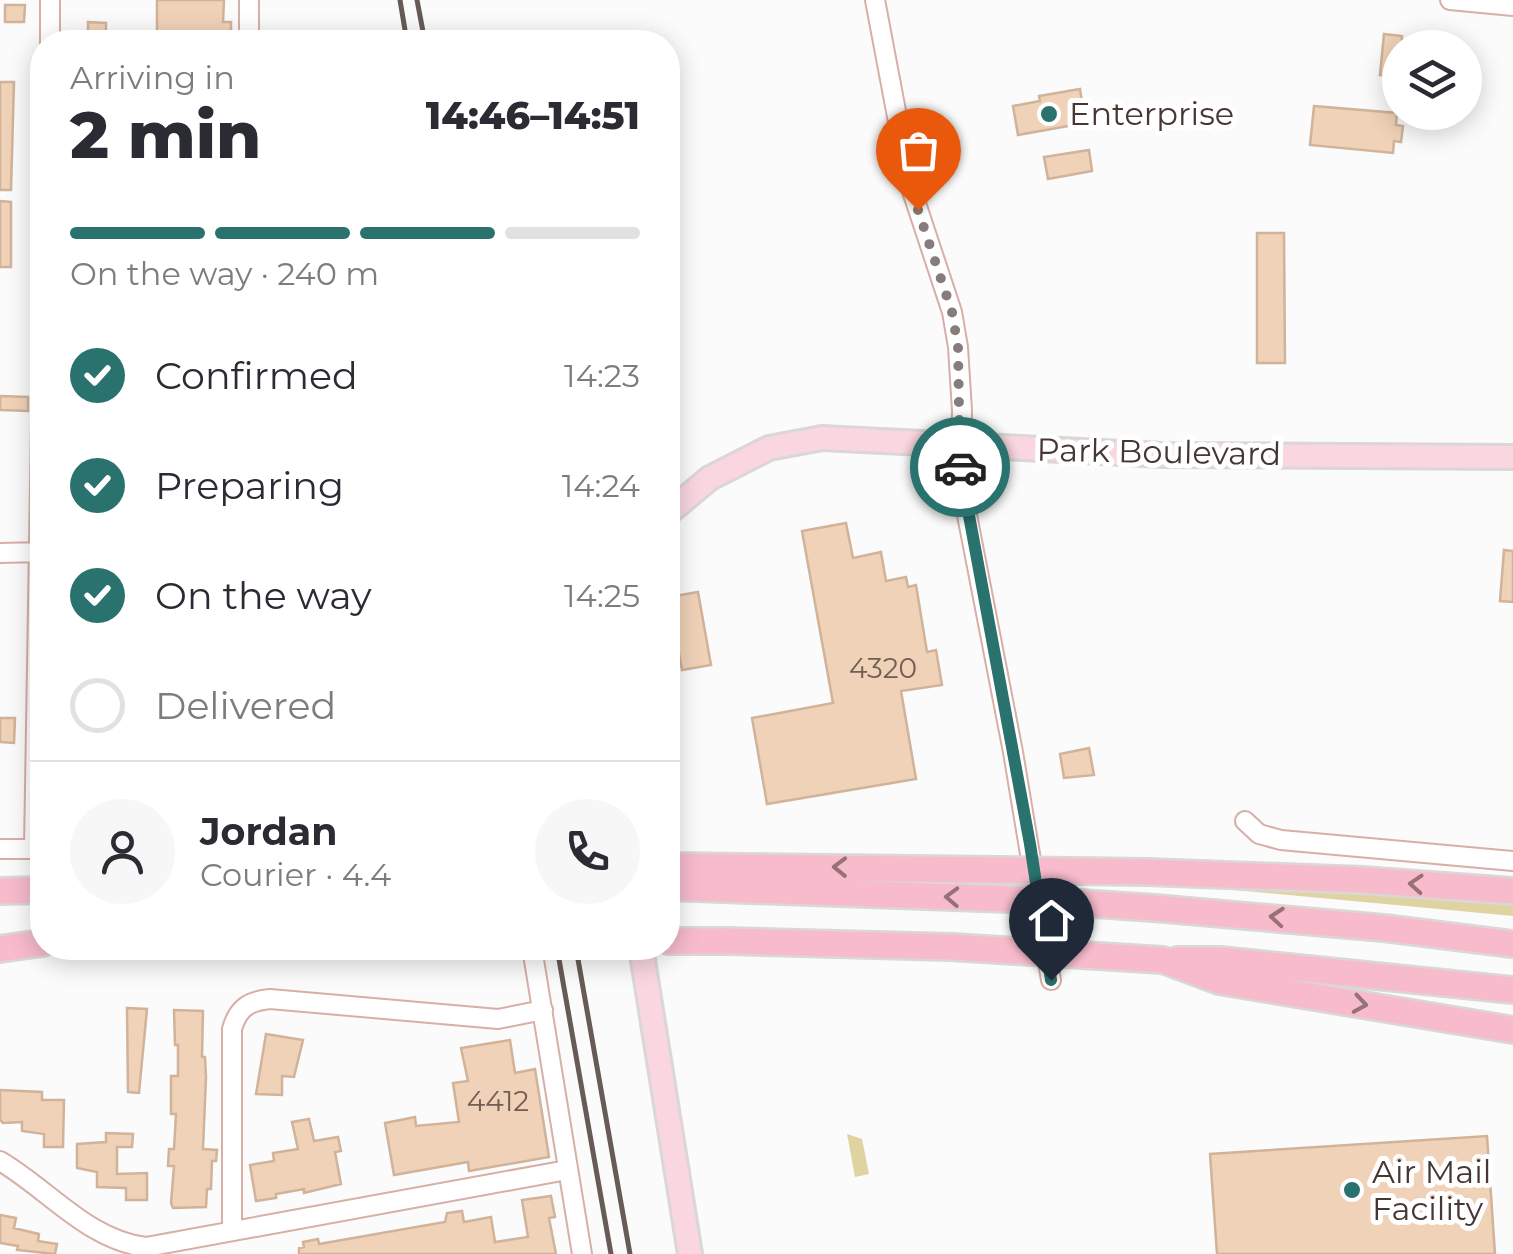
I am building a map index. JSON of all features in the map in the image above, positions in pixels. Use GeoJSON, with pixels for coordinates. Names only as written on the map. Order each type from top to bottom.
{"type":"FeatureCollection","features":[{"type":"Feature","properties":{"kind":"highway"},"geometry":{"type":"LineString","coordinates":[[680,866],[1148,872],[1362,880],[1513,891]]}},
{"type":"Feature","properties":{"kind":"highway"},"geometry":{"type":"LineString","coordinates":[[680,888],[1036,900],[1333,922],[1513,944]]}},
{"type":"Feature","properties":{"kind":"highway"},"geometry":{"type":"LineString","coordinates":[[0,891],[30,890]]}},
{"type":"Feature","properties":{"kind":"highway"},"geometry":{"type":"LineString","coordinates":[[680,941],[951,947],[1220,960],[1513,990]]}},
{"type":"Feature","properties":{"kind":"highway"},"geometry":{"type":"LineString","coordinates":[[0,945],[30,944]]}},
{"type":"Feature","properties":{"kind":"highway"},"geometry":{"type":"LineString","coordinates":[[1163,960],[1219,981],[1513,1030]]}},
{"type":"Feature","properties":{"kind":"main road","name":"Park Boulevard"},"geometry":{"type":"LineString","coordinates":[[680,503],[710,478],[769,448],[822,438],[1163,454],[1513,457]]}},
{"type":"Feature","properties":{"kind":"main road"},"geometry":{"type":"LineString","coordinates":[[643,960],[690,1254]]}},
{"type":"Feature","properties":{"kind":"street"},"geometry":{"type":"LineString","coordinates":[[50,0],[50,30]]}},
{"type":"Feature","properties":{"kind":"street"},"geometry":{"type":"LineString","coordinates":[[248,30],[249,0]]}},
{"type":"Feature","properties":{"kind":"street"},"geometry":{"type":"LineString","coordinates":[[875,0],[910,185],[952,312],[959,360],[960,479],[1013,752],[1051,980]]}},
{"type":"Feature","properties":{"kind":"street"},"geometry":{"type":"LineString","coordinates":[[1450,0],[1513,6]]}},
{"type":"Feature","properties":{"kind":"street"},"geometry":{"type":"LineString","coordinates":[[0,553],[30,552]]}},
{"type":"Feature","properties":{"kind":"street"},"geometry":{"type":"LineString","coordinates":[[1246,822],[1259,834],[1281,840],[1513,861]]}},
{"type":"Feature","properties":{"kind":"street"},"geometry":{"type":"LineString","coordinates":[[0,849],[30,849]]}},
{"type":"Feature","properties":{"kind":"street"},"geometry":{"type":"LineString","coordinates":[[534,960],[582,1254]]}},
{"type":"Feature","properties":{"kind":"street"},"geometry":{"type":"LineString","coordinates":[[232,1231],[232,1030],[235,1017],[244,1006],[270,999],[498,1018],[544,1010]]}},
{"type":"Feature","properties":{"kind":"street"},"geometry":{"type":"LineString","coordinates":[[0,1161],[101,1234],[124,1245],[160,1250],[232,1231],[567,1170]]}},
{"type":"Feature","properties":{"kind":"shaded area"},"geometry":{"type":"Polygon","coordinates":[[[1150,882],[1513,900],[1513,916],[1150,882]]]}},
{"type":"Feature","properties":{"kind":"shaded area"},"geometry":{"type":"Polygon","coordinates":[[[847,1134],[862,1139],[869,1174],[855,1177],[847,1134]]]}},
{"type":"Feature","properties":{"kind":"building"},"geometry":{"type":"Polygon","coordinates":[[[157,0],[224,0],[223,22],[231,22],[231,30],[157,30],[157,0]]]}},
{"type":"Feature","properties":{"kind":"building"},"geometry":{"type":"Polygon","coordinates":[[[5,5],[25,5],[24,22],[5,22],[5,5]]]}},
{"type":"Feature","properties":{"kind":"building"},"geometry":{"type":"Polygon","coordinates":[[[88,22],[106,23],[106,30],[88,30],[88,22]]]}},
{"type":"Feature","properties":{"kind":"building"},"geometry":{"type":"Polygon","coordinates":[[[0,82],[14,82],[11,190],[0,190],[0,82]]]}},
{"type":"Feature","properties":{"kind":"building","name":"Enterprise"},"geometry":{"type":"Polygon","coordinates":[[[1080,89],[1085,123],[1018,135],[1013,106],[1040,101],[1039,96],[1080,89]]]}},
{"type":"Feature","properties":{"kind":"building"},"geometry":{"type":"Polygon","coordinates":[[[1314,106],[1382,112],[1382,130],[1402,130],[1401,142],[1394,141],[1393,153],[1310,145],[1314,106]]]}},
{"type":"Feature","properties":{"kind":"building"},"geometry":{"type":"Polygon","coordinates":[[[1089,150],[1092,171],[1048,179],[1044,157],[1089,150]]]}},
{"type":"Feature","properties":{"kind":"building"},"geometry":{"type":"Polygon","coordinates":[[[0,201],[11,202],[11,267],[0,267],[0,201]]]}},
{"type":"Feature","properties":{"kind":"building"},"geometry":{"type":"Polygon","coordinates":[[[1257,233],[1284,233],[1285,363],[1257,363],[1257,233]]]}},
{"type":"Feature","properties":{"kind":"building"},"geometry":{"type":"Polygon","coordinates":[[[0,396],[28,397],[28,411],[0,410],[0,396]]]}},
{"type":"Feature","properties":{"kind":"building"},"geometry":{"type":"Polygon","coordinates":[[[846,523],[853,558],[881,552],[886,581],[906,577],[908,587],[916,585],[927,652],[936,650],[942,685],[901,691],[916,779],[767,804],[752,718],[833,703],[802,531],[846,523]]]}},
{"type":"Feature","properties":{"kind":"building"},"geometry":{"type":"Polygon","coordinates":[[[1504,550],[1513,551],[1513,602],[1500,601],[1504,550]]]}},
{"type":"Feature","properties":{"kind":"building"},"geometry":{"type":"Polygon","coordinates":[[[698,592],[711,665],[682,670],[680,595],[698,592]]]}},
{"type":"Feature","properties":{"kind":"building"},"geometry":{"type":"Polygon","coordinates":[[[0,718],[15,718],[14,743],[0,742],[0,718]]]}},
{"type":"Feature","properties":{"kind":"building"},"geometry":{"type":"Polygon","coordinates":[[[1089,748],[1094,775],[1064,778],[1060,754],[1089,748]]]}},
{"type":"Feature","properties":{"kind":"building"},"geometry":{"type":"Polygon","coordinates":[[[127,1008],[147,1009],[139,1093],[128,1092],[127,1008]]]}},
{"type":"Feature","properties":{"kind":"building"},"geometry":{"type":"Polygon","coordinates":[[[174,1010],[203,1011],[203,1149],[217,1150],[206,1207],[173,1208],[171,1203],[174,1166],[168,1166],[169,1149],[174,1149],[176,1114],[171,1114],[171,1076],[178,1076],[174,1010]]]}},
{"type":"Feature","properties":{"kind":"building"},"geometry":{"type":"Polygon","coordinates":[[[266,1034],[303,1040],[294,1077],[282,1076],[282,1095],[256,1094],[266,1034]]]}},
{"type":"Feature","properties":{"kind":"building"},"geometry":{"type":"Polygon","coordinates":[[[510,1040],[515,1073],[535,1069],[549,1157],[469,1171],[468,1162],[394,1175],[385,1123],[415,1117],[416,1126],[459,1122],[453,1083],[468,1081],[461,1048],[510,1040]]]}},
{"type":"Feature","properties":{"kind":"building"},"geometry":{"type":"Polygon","coordinates":[[[0,1090],[42,1092],[42,1100],[64,1100],[63,1147],[44,1147],[44,1134],[22,1131],[22,1122],[3,1123],[0,1090]]]}},
{"type":"Feature","properties":{"kind":"building"},"geometry":{"type":"Polygon","coordinates":[[[309,1119],[314,1141],[338,1137],[341,1151],[335,1152],[341,1184],[256,1201],[250,1165],[274,1161],[273,1153],[298,1149],[292,1122],[309,1119]]]}},
{"type":"Feature","properties":{"kind":"building"},"geometry":{"type":"Polygon","coordinates":[[[106,1133],[133,1134],[132,1147],[117,1147],[117,1174],[147,1173],[147,1200],[126,1200],[126,1188],[97,1187],[97,1172],[77,1168],[77,1144],[106,1142],[106,1133]]]}},
{"type":"Feature","properties":{"kind":"building","name":"Air Mail Facility"},"geometry":{"type":"Polygon","coordinates":[[[1487,1136],[1495,1254],[1217,1254],[1210,1154],[1487,1136]]]}},
{"type":"Feature","properties":{"kind":"building"},"geometry":{"type":"Polygon","coordinates":[[[551,1196],[555,1217],[549,1218],[556,1254],[299,1254],[303,1242],[318,1239],[319,1244],[445,1222],[447,1213],[462,1211],[464,1222],[491,1217],[495,1242],[528,1237],[522,1200],[551,1196]]]}},
{"type":"Feature","properties":{"kind":"building"},"geometry":{"type":"Polygon","coordinates":[[[0,1215],[16,1218],[14,1228],[39,1234],[38,1241],[57,1244],[55,1254],[17,1250],[18,1246],[0,1243],[0,1215]]]}},
{"type":"Feature","properties":{"kind":"railway"},"geometry":{"type":"LineString","coordinates":[[400,0],[405,30]]}},
{"type":"Feature","properties":{"kind":"railway"},"geometry":{"type":"LineString","coordinates":[[417,0],[423,30]]}},
{"type":"Feature","properties":{"kind":"railway"},"geometry":{"type":"LineString","coordinates":[[559,960],[611,1254]]}},
{"type":"Feature","properties":{"kind":"railway"},"geometry":{"type":"LineString","coordinates":[[578,960],[630,1254]]}},
{"type":"Feature","properties":{"kind":"way so far"},"geometry":{"type":"LineString","coordinates":[[918,210],[952,312],[958,347],[960,467]]}},
{"type":"Feature","properties":{"kind":"place","name":"Enterprise"},"geometry":{"type":"Point","coordinates":[1049,114]}},
{"type":"Feature","properties":{"kind":"place","name":"Air Mail Facility"},"geometry":{"type":"Point","coordinates":[1352,1190]}},
{"type":"Feature","properties":{"kind":"route"},"geometry":{"type":"LineString","coordinates":[[960,467],[1030,844],[1051,980]]}}]}
